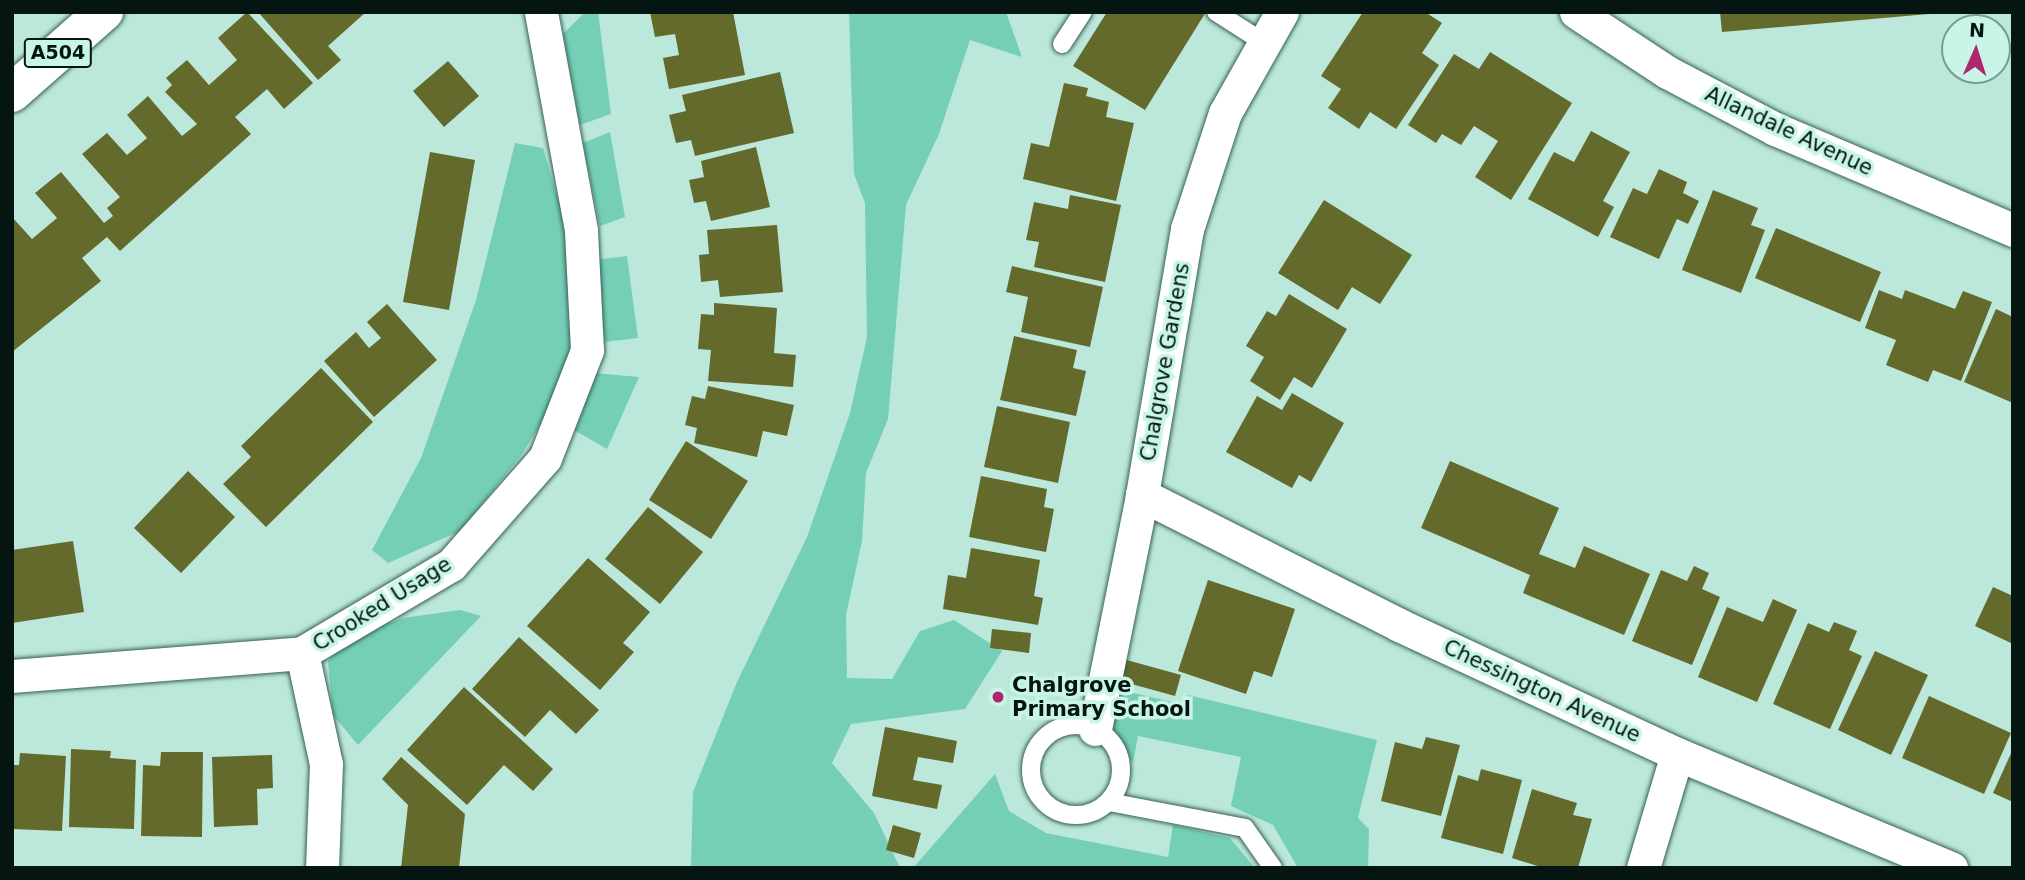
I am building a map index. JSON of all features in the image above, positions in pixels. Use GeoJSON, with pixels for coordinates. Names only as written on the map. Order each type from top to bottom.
{"type":"FeatureCollection","features":[{"type":"Feature","properties":{"kind":"main road","name":"A504"},"geometry":{"type":"LineString","coordinates":[[12,93],[104,12]]}},
{"type":"Feature","properties":{"kind":"street","name":"Crooked Usage"},"geometry":{"type":"LineString","coordinates":[[12,676],[302,653],[450,565],[545,458],[587,350],[581,230],[541,12]]}},
{"type":"Feature","properties":{"kind":"street","name":"Chalgrove Gardens"},"geometry":{"type":"LineString","coordinates":[[1095,729],[1142,495],[1187,229],[1224,113],[1282,12]]}},
{"type":"Feature","properties":{"kind":"street","name":"Allandale Avenue"},"geometry":{"type":"LineString","coordinates":[[1576,12],[1667,72],[1775,129],[2013,230]]}},
{"type":"Feature","properties":{"kind":"street","name":"Chessington Avenue"},"geometry":{"type":"LineString","coordinates":[[1142,495],[1399,625],[1677,754],[1951,868]]}},
{"type":"Feature","properties":{"kind":"street"},"geometry":{"type":"LineString","coordinates":[[302,653],[326,764],[323,868]]}},
{"type":"Feature","properties":{"kind":"street"},"geometry":{"type":"LineString","coordinates":[[1643,868],[1677,754]]}},
{"type":"Feature","properties":{"kind":"lane"},"geometry":{"type":"LineString","coordinates":[[1062,44],[1083,12]]}},
{"type":"Feature","properties":{"kind":"lane"},"geometry":{"type":"LineString","coordinates":[[1216,12],[1263,42]]}},
{"type":"Feature","properties":{"kind":"lane"},"geometry":{"type":"LineString","coordinates":[[1109,802],[1121,773],[1120,758],[1113,743],[1095,729],[1063,726],[1049,734],[1032,760],[1032,781],[1038,796],[1066,814],[1084,815],[1109,802],[1245,828],[1273,868]]}},
{"type":"Feature","properties":{"kind":"green space"},"geometry":{"type":"Polygon","coordinates":[[[585,12],[598,12],[611,114],[580,125],[563,34],[585,12]]]}},
{"type":"Feature","properties":{"kind":"green space"},"geometry":{"type":"Polygon","coordinates":[[[849,12],[1006,12],[1022,57],[970,40],[939,134],[906,205],[888,419],[866,473],[862,541],[846,615],[847,678],[892,679],[920,631],[954,620],[1002,651],[965,709],[851,724],[832,763],[874,813],[900,868],[691,868],[693,792],[737,682],[807,537],[850,413],[867,337],[865,203],[854,174],[849,12]]]}},
{"type":"Feature","properties":{"kind":"green space"},"geometry":{"type":"Polygon","coordinates":[[[610,132],[625,217],[600,226],[583,143],[610,132]]]}},
{"type":"Feature","properties":{"kind":"green space"},"geometry":{"type":"Polygon","coordinates":[[[515,143],[543,148],[566,226],[577,317],[560,393],[522,454],[460,531],[388,563],[372,550],[421,458],[476,300],[515,143]]]}},
{"type":"Feature","properties":{"kind":"green space"},"geometry":{"type":"Polygon","coordinates":[[[627,256],[638,338],[605,342],[594,260],[627,256]]]}},
{"type":"Feature","properties":{"kind":"green space"},"geometry":{"type":"Polygon","coordinates":[[[594,373],[639,377],[607,449],[574,430],[594,373]]]}},
{"type":"Feature","properties":{"kind":"green space"},"geometry":{"type":"Polygon","coordinates":[[[460,610],[481,616],[358,745],[333,715],[328,661],[345,640],[403,618],[460,610]]]}},
{"type":"Feature","properties":{"kind":"green space"},"geometry":{"type":"Polygon","coordinates":[[[1121,690],[1185,705],[1188,695],[1377,740],[1358,818],[1369,829],[1368,868],[1298,868],[1273,825],[1231,806],[1241,757],[1138,736],[1133,763],[1110,724],[1121,690]]]}},
{"type":"Feature","properties":{"kind":"green space"},"geometry":{"type":"Polygon","coordinates":[[[995,774],[1009,811],[1046,833],[1168,857],[1173,825],[1230,838],[1255,868],[913,868],[995,774]]]}},
{"type":"Feature","properties":{"kind":"building"},"geometry":{"type":"Polygon","coordinates":[[[247,12],[313,83],[284,109],[267,89],[235,117],[251,134],[120,251],[107,237],[82,258],[101,281],[12,352],[12,217],[32,239],[57,218],[35,193],[61,172],[104,223],[113,216],[107,208],[120,197],[82,154],[107,133],[127,155],[147,138],[127,115],[148,96],[182,136],[197,124],[165,92],[172,85],[166,78],[187,60],[209,85],[237,60],[218,38],[247,12]]]}},
{"type":"Feature","properties":{"kind":"building"},"geometry":{"type":"Polygon","coordinates":[[[258,12],[366,12],[328,46],[341,60],[318,80],[258,12]]]}},
{"type":"Feature","properties":{"kind":"building"},"geometry":{"type":"Polygon","coordinates":[[[650,12],[733,12],[745,75],[669,89],[663,58],[679,55],[675,34],[655,37],[650,12]]]}},
{"type":"Feature","properties":{"kind":"building"},"geometry":{"type":"Polygon","coordinates":[[[1107,12],[1206,12],[1145,110],[1073,66],[1107,12]]]}},
{"type":"Feature","properties":{"kind":"building"},"geometry":{"type":"Polygon","coordinates":[[[1363,12],[1425,12],[1442,23],[1422,53],[1439,65],[1396,129],[1370,112],[1359,129],[1328,108],[1341,89],[1321,76],[1363,12]]]}},
{"type":"Feature","properties":{"kind":"building"},"geometry":{"type":"Polygon","coordinates":[[[1720,12],[1929,12],[1929,14],[1722,32],[1720,12]]]}},
{"type":"Feature","properties":{"kind":"building"},"geometry":{"type":"Polygon","coordinates":[[[1490,52],[1572,103],[1511,200],[1475,177],[1498,141],[1474,126],[1461,145],[1442,134],[1436,143],[1408,125],[1454,54],[1479,69],[1490,52]]]}},
{"type":"Feature","properties":{"kind":"building"},"geometry":{"type":"Polygon","coordinates":[[[448,61],[479,96],[444,127],[413,91],[448,61]]]}},
{"type":"Feature","properties":{"kind":"building"},"geometry":{"type":"Polygon","coordinates":[[[780,72],[794,133],[695,156],[691,140],[676,143],[669,115],[686,111],[682,95],[780,72]]]}},
{"type":"Feature","properties":{"kind":"building"},"geometry":{"type":"Polygon","coordinates":[[[1064,83],[1088,88],[1086,96],[1109,102],[1106,117],[1134,123],[1116,201],[1023,179],[1031,143],[1049,147],[1064,83]]]}},
{"type":"Feature","properties":{"kind":"building"},"geometry":{"type":"Polygon","coordinates":[[[1591,131],[1630,152],[1603,201],[1614,207],[1598,237],[1528,199],[1554,152],[1574,162],[1591,131]]]}},
{"type":"Feature","properties":{"kind":"building"},"geometry":{"type":"Polygon","coordinates":[[[756,147],[770,207],[711,221],[706,201],[694,203],[689,180],[704,177],[701,161],[756,147]]]}},
{"type":"Feature","properties":{"kind":"building"},"geometry":{"type":"Polygon","coordinates":[[[430,152],[475,160],[449,310],[403,302],[430,152]]]}},
{"type":"Feature","properties":{"kind":"building"},"geometry":{"type":"Polygon","coordinates":[[[1659,169],[1687,182],[1683,193],[1699,201],[1688,224],[1677,219],[1659,259],[1610,237],[1633,188],[1647,194],[1659,169]]]}},
{"type":"Feature","properties":{"kind":"building"},"geometry":{"type":"Polygon","coordinates":[[[1713,190],[1758,208],[1751,225],[1765,230],[1741,293],[1682,270],[1713,190]]]}},
{"type":"Feature","properties":{"kind":"building"},"geometry":{"type":"Polygon","coordinates":[[[1070,195],[1121,205],[1105,282],[1034,267],[1039,242],[1026,240],[1034,202],[1068,209],[1070,195]]]}},
{"type":"Feature","properties":{"kind":"building"},"geometry":{"type":"Polygon","coordinates":[[[1324,200],[1412,255],[1380,304],[1352,287],[1338,310],[1278,273],[1324,200]]]}},
{"type":"Feature","properties":{"kind":"building"},"geometry":{"type":"Polygon","coordinates":[[[777,225],[783,292],[720,297],[718,280],[701,282],[699,255],[709,254],[707,230],[777,225]]]}},
{"type":"Feature","properties":{"kind":"building"},"geometry":{"type":"Polygon","coordinates":[[[1776,228],[1881,272],[1860,322],[1755,278],[1776,228]]]}},
{"type":"Feature","properties":{"kind":"building"},"geometry":{"type":"Polygon","coordinates":[[[1012,266],[1103,287],[1090,347],[1021,332],[1028,297],[1006,292],[1012,266]]]}},
{"type":"Feature","properties":{"kind":"building"},"geometry":{"type":"Polygon","coordinates":[[[1879,290],[1902,299],[1905,290],[1955,309],[1963,291],[1992,302],[1961,381],[1933,370],[1928,382],[1886,365],[1896,340],[1865,328],[1879,290]]]}},
{"type":"Feature","properties":{"kind":"building"},"geometry":{"type":"Polygon","coordinates":[[[1289,294],[1347,329],[1312,388],[1294,377],[1280,400],[1250,381],[1264,357],[1246,346],[1267,311],[1276,316],[1289,294]]]}},
{"type":"Feature","properties":{"kind":"building"},"geometry":{"type":"Polygon","coordinates":[[[714,303],[777,308],[774,353],[796,355],[793,387],[708,381],[711,350],[698,349],[701,314],[714,315],[714,303]]]}},
{"type":"Feature","properties":{"kind":"building"},"geometry":{"type":"Polygon","coordinates":[[[387,304],[437,360],[374,417],[324,361],[356,332],[369,348],[381,338],[367,322],[387,304]]]}},
{"type":"Feature","properties":{"kind":"building"},"geometry":{"type":"Polygon","coordinates":[[[1996,309],[2013,317],[2013,403],[1964,382],[1996,309]]]}},
{"type":"Feature","properties":{"kind":"building"},"geometry":{"type":"Polygon","coordinates":[[[1014,336],[1077,350],[1073,368],[1086,371],[1076,416],[1000,400],[1014,336]]]}},
{"type":"Feature","properties":{"kind":"building"},"geometry":{"type":"Polygon","coordinates":[[[321,368],[373,422],[266,527],[223,484],[251,457],[241,446],[321,368]]]}},
{"type":"Feature","properties":{"kind":"building"},"geometry":{"type":"Polygon","coordinates":[[[708,386],[794,405],[787,436],[763,431],[757,457],[694,443],[697,428],[685,425],[692,396],[705,399],[708,386]]]}},
{"type":"Feature","properties":{"kind":"building"},"geometry":{"type":"Polygon","coordinates":[[[1292,393],[1344,423],[1311,482],[1299,475],[1292,488],[1226,452],[1257,396],[1282,410],[1292,393]]]}},
{"type":"Feature","properties":{"kind":"building"},"geometry":{"type":"Polygon","coordinates":[[[997,406],[1070,422],[1058,483],[984,467],[997,406]]]}},
{"type":"Feature","properties":{"kind":"building"},"geometry":{"type":"Polygon","coordinates":[[[686,441],[748,481],[711,539],[649,500],[686,441]]]}},
{"type":"Feature","properties":{"kind":"building"},"geometry":{"type":"Polygon","coordinates":[[[1450,461],[1559,508],[1539,554],[1575,568],[1584,546],[1650,574],[1624,635],[1523,593],[1530,575],[1421,528],[1450,461]]]}},
{"type":"Feature","properties":{"kind":"building"},"geometry":{"type":"Polygon","coordinates":[[[188,471],[235,517],[181,573],[134,528],[188,471]]]}},
{"type":"Feature","properties":{"kind":"building"},"geometry":{"type":"Polygon","coordinates":[[[981,476],[1047,489],[1044,507],[1054,509],[1046,552],[969,537],[981,476]]]}},
{"type":"Feature","properties":{"kind":"building"},"geometry":{"type":"Polygon","coordinates":[[[648,507],[703,552],[660,604],[605,559],[648,507]]]}},
{"type":"Feature","properties":{"kind":"building"},"geometry":{"type":"Polygon","coordinates":[[[73,541],[84,612],[12,623],[12,550],[73,541]]]}},
{"type":"Feature","properties":{"kind":"building"},"geometry":{"type":"Polygon","coordinates":[[[971,548],[1040,560],[1034,596],[1043,598],[1038,625],[943,609],[948,575],[966,578],[971,548]]]}},
{"type":"Feature","properties":{"kind":"building"},"geometry":{"type":"Polygon","coordinates":[[[588,558],[650,612],[623,643],[634,652],[600,690],[527,626],[588,558]]]}},
{"type":"Feature","properties":{"kind":"building"},"geometry":{"type":"Polygon","coordinates":[[[1694,566],[1709,573],[1702,589],[1720,597],[1692,665],[1632,641],[1661,570],[1687,581],[1694,566]]]}},
{"type":"Feature","properties":{"kind":"building"},"geometry":{"type":"Polygon","coordinates":[[[1208,580],[1295,609],[1272,677],[1254,671],[1246,694],[1178,671],[1208,580]]]}},
{"type":"Feature","properties":{"kind":"building"},"geometry":{"type":"Polygon","coordinates":[[[1993,587],[2013,596],[2013,644],[1975,626],[1993,587]]]}},
{"type":"Feature","properties":{"kind":"building"},"geometry":{"type":"Polygon","coordinates":[[[1773,599],[1797,610],[1757,702],[1698,677],[1727,607],[1763,622],[1773,599]]]}},
{"type":"Feature","properties":{"kind":"building"},"geometry":{"type":"Polygon","coordinates":[[[1834,622],[1857,631],[1849,650],[1862,656],[1830,729],[1773,704],[1808,623],[1829,632],[1834,622]]]}},
{"type":"Feature","properties":{"kind":"building"},"geometry":{"type":"Polygon","coordinates":[[[992,629],[1031,633],[1029,653],[990,648],[992,629]]]}},
{"type":"Feature","properties":{"kind":"building"},"geometry":{"type":"Polygon","coordinates":[[[519,637],[599,710],[576,734],[550,710],[525,737],[472,689],[519,637]]]}},
{"type":"Feature","properties":{"kind":"building"},"geometry":{"type":"Polygon","coordinates":[[[1875,651],[1928,675],[1891,755],[1838,730],[1875,651]]]}},
{"type":"Feature","properties":{"kind":"building"},"geometry":{"type":"Polygon","coordinates":[[[1123,659],[1181,675],[1175,696],[1117,680],[1123,659]]]}},
{"type":"Feature","properties":{"kind":"building"},"geometry":{"type":"Polygon","coordinates":[[[464,687],[553,769],[533,791],[504,765],[467,805],[407,750],[464,687]]]}},
{"type":"Feature","properties":{"kind":"building"},"geometry":{"type":"Polygon","coordinates":[[[1929,696],[2011,733],[1984,794],[1902,758],[1929,696]]]}},
{"type":"Feature","properties":{"kind":"building"},"geometry":{"type":"Polygon","coordinates":[[[885,727],[957,741],[953,763],[918,757],[913,780],[942,785],[937,809],[872,796],[885,727]]]}},
{"type":"Feature","properties":{"kind":"building"},"geometry":{"type":"Polygon","coordinates":[[[1426,737],[1460,745],[1441,816],[1381,801],[1395,742],[1422,749],[1426,737]]]}},
{"type":"Feature","properties":{"kind":"building"},"geometry":{"type":"Polygon","coordinates":[[[71,749],[111,751],[110,758],[136,760],[134,829],[69,827],[71,749]]]}},
{"type":"Feature","properties":{"kind":"building"},"geometry":{"type":"Polygon","coordinates":[[[2013,749],[2013,802],[1993,793],[2013,749]]]}},
{"type":"Feature","properties":{"kind":"building"},"geometry":{"type":"Polygon","coordinates":[[[161,752],[203,752],[202,837],[141,836],[143,765],[160,766],[161,752]]]}},
{"type":"Feature","properties":{"kind":"building"},"geometry":{"type":"Polygon","coordinates":[[[20,753],[66,756],[62,831],[12,829],[12,765],[19,765],[20,753]]]}},
{"type":"Feature","properties":{"kind":"building"},"geometry":{"type":"Polygon","coordinates":[[[272,755],[273,788],[257,789],[258,825],[214,827],[212,757],[272,755]]]}},
{"type":"Feature","properties":{"kind":"building"},"geometry":{"type":"Polygon","coordinates":[[[401,757],[465,814],[459,868],[401,868],[408,805],[382,779],[401,757]]]}},
{"type":"Feature","properties":{"kind":"building"},"geometry":{"type":"Polygon","coordinates":[[[1481,769],[1522,780],[1503,854],[1441,838],[1458,775],[1478,781],[1481,769]]]}},
{"type":"Feature","properties":{"kind":"building"},"geometry":{"type":"Polygon","coordinates":[[[1532,789],[1577,803],[1573,815],[1592,819],[1578,868],[1544,868],[1512,858],[1532,789]]]}},
{"type":"Feature","properties":{"kind":"building"},"geometry":{"type":"Polygon","coordinates":[[[893,825],[921,833],[914,858],[886,850],[893,825]]]}},
{"type":"Feature","properties":{"kind":"place","name":"Chalgrove Primary School"},"geometry":{"type":"Point","coordinates":[998,697]}}]}
